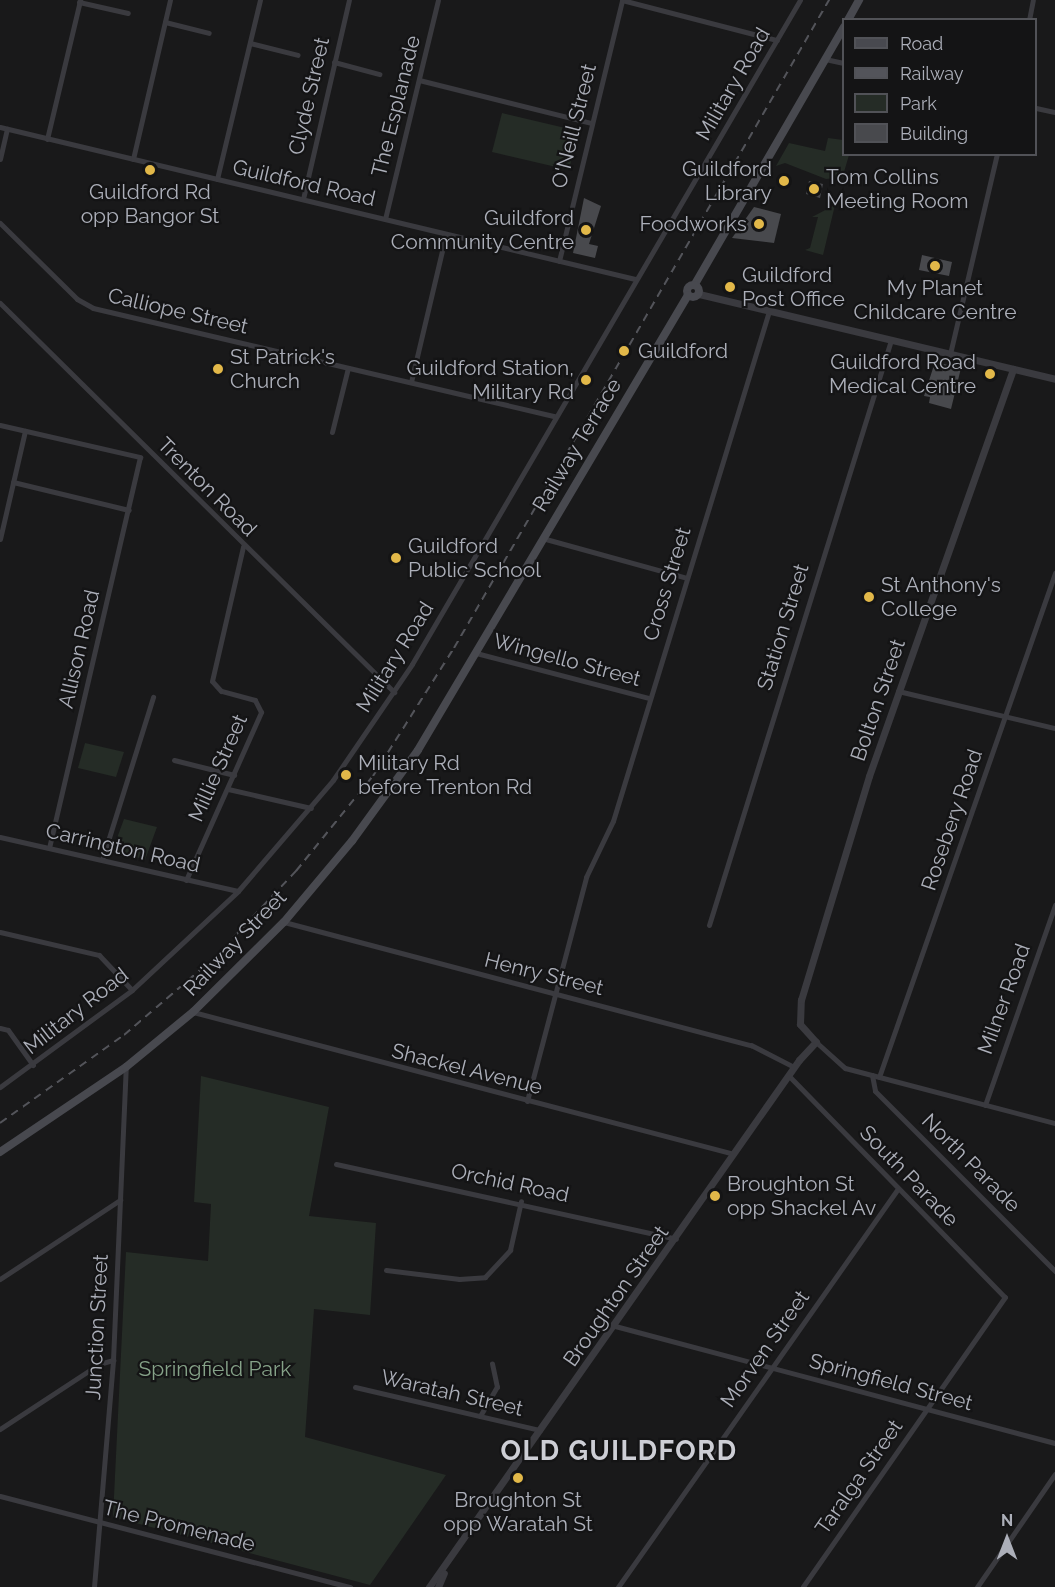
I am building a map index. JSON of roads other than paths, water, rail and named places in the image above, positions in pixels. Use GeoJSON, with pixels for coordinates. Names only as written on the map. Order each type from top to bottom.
{"type":"FeatureCollection","features":[{"type":"Feature","properties":{"kind":"main road"},"geometry":{"type":"LineString","coordinates":[[849,18],[859,0]]}},
{"type":"Feature","properties":{"kind":"main road"},"geometry":{"type":"LineString","coordinates":[[688,295],[699,294],[695,284],[842,29]]}},
{"type":"Feature","properties":{"kind":"main road","name":"Railway Terrace"},"geometry":{"type":"LineString","coordinates":[[444,707],[688,295],[688,287],[695,284]]}},
{"type":"Feature","properties":{"kind":"main road","name":"Railway Street"},"geometry":{"type":"LineString","coordinates":[[0,1152],[126,1067],[193,1012],[284,922],[359,832],[444,707]]}},
{"type":"Feature","properties":{"kind":"street"},"geometry":{"type":"LineString","coordinates":[[133,159],[170,0]]}},
{"type":"Feature","properties":{"kind":"street"},"geometry":{"type":"LineString","coordinates":[[218,179],[260,0]]}},
{"type":"Feature","properties":{"kind":"street","name":"Clyde Street"},"geometry":{"type":"LineString","coordinates":[[303,199],[349,0]]}},
{"type":"Feature","properties":{"kind":"street","name":"The Esplanade"},"geometry":{"type":"LineString","coordinates":[[385,219],[438,0]]}},
{"type":"Feature","properties":{"kind":"street"},"geometry":{"type":"LineString","coordinates":[[622,0],[777,39]]}},
{"type":"Feature","properties":{"kind":"street","name":"O'Neill Street"},"geometry":{"type":"LineString","coordinates":[[559,261],[622,0]]}},
{"type":"Feature","properties":{"kind":"street","name":"Military Road"},"geometry":{"type":"LineString","coordinates":[[0,1087],[33,1065],[132,990],[238,891],[311,808],[394,692],[800,0]]}},
{"type":"Feature","properties":{"kind":"street"},"geometry":{"type":"LineString","coordinates":[[1029,18],[1033,0]]}},
{"type":"Feature","properties":{"kind":"street"},"geometry":{"type":"LineString","coordinates":[[47,139],[79,1],[128,14]]}},
{"type":"Feature","properties":{"kind":"street"},"geometry":{"type":"LineString","coordinates":[[165,22],[209,33]]}},
{"type":"Feature","properties":{"kind":"street"},"geometry":{"type":"LineString","coordinates":[[250,43],[298,55]]}},
{"type":"Feature","properties":{"kind":"street"},"geometry":{"type":"LineString","coordinates":[[825,59],[842,63]]}},
{"type":"Feature","properties":{"kind":"street"},"geometry":{"type":"LineString","coordinates":[[334,62],[380,74]]}},
{"type":"Feature","properties":{"kind":"street"},"geometry":{"type":"LineString","coordinates":[[419,80],[591,123]]}},
{"type":"Feature","properties":{"kind":"street"},"geometry":{"type":"LineString","coordinates":[[1037,108],[1055,112]]}},
{"type":"Feature","properties":{"kind":"street"},"geometry":{"type":"LineString","coordinates":[[0,159],[3,128]]}},
{"type":"Feature","properties":{"kind":"street","name":"Guildford Road"},"geometry":{"type":"LineString","coordinates":[[3,128],[635,279]]}},
{"type":"Feature","properties":{"kind":"street"},"geometry":{"type":"LineString","coordinates":[[950,354],[997,156]]}},
{"type":"Feature","properties":{"kind":"street","name":"Calliope Street"},"geometry":{"type":"LineString","coordinates":[[0,223],[85,305],[555,416]]}},
{"type":"Feature","properties":{"kind":"street"},"geometry":{"type":"LineString","coordinates":[[411,382],[446,234]]}},
{"type":"Feature","properties":{"kind":"street"},"geometry":{"type":"LineString","coordinates":[[699,294],[1055,379]]}},
{"type":"Feature","properties":{"kind":"street","name":"Trenton Road"},"geometry":{"type":"LineString","coordinates":[[0,303],[243,547],[394,692]]}},
{"type":"Feature","properties":{"kind":"street","name":"Cross Street"},"geometry":{"type":"LineString","coordinates":[[527,1101],[592,864],[605,839],[769,311]]}},
{"type":"Feature","properties":{"kind":"street","name":"Station Street"},"geometry":{"type":"LineString","coordinates":[[709,925],[891,340]]}},
{"type":"Feature","properties":{"kind":"street"},"geometry":{"type":"LineString","coordinates":[[332,432],[348,368]]}},
{"type":"Feature","properties":{"kind":"street","name":"Bolton Street"},"geometry":{"type":"LineString","coordinates":[[816,1042],[801,1024],[801,1000],[898,691],[1013,369]]}},
{"type":"Feature","properties":{"kind":"street"},"geometry":{"type":"LineString","coordinates":[[0,425],[140,458],[148,451]]}},
{"type":"Feature","properties":{"kind":"street"},"geometry":{"type":"LineString","coordinates":[[0,539],[25,431]]}},
{"type":"Feature","properties":{"kind":"street","name":"Allison Road"},"geometry":{"type":"LineString","coordinates":[[49,848],[140,458]]}},
{"type":"Feature","properties":{"kind":"street"},"geometry":{"type":"LineString","coordinates":[[13,482],[129,510]]}},
{"type":"Feature","properties":{"kind":"street"},"geometry":{"type":"LineString","coordinates":[[542,538],[687,578]]}},
{"type":"Feature","properties":{"kind":"street","name":"Millie Street"},"geometry":{"type":"LineString","coordinates":[[186,880],[260,717],[258,702],[221,691],[212,681],[243,547]]}},
{"type":"Feature","properties":{"kind":"street","name":"Rosebery Road"},"geometry":{"type":"LineString","coordinates":[[879,1077],[1055,573]]}},
{"type":"Feature","properties":{"kind":"street","name":"Wingello Street"},"geometry":{"type":"LineString","coordinates":[[476,653],[649,698]]}},
{"type":"Feature","properties":{"kind":"street"},"geometry":{"type":"LineString","coordinates":[[898,691],[1055,728]]}},
{"type":"Feature","properties":{"kind":"street"},"geometry":{"type":"LineString","coordinates":[[102,860],[153,697]]}},
{"type":"Feature","properties":{"kind":"street"},"geometry":{"type":"LineString","coordinates":[[174,760],[234,775]]}},
{"type":"Feature","properties":{"kind":"street"},"geometry":{"type":"LineString","coordinates":[[228,789],[311,808]]}},
{"type":"Feature","properties":{"kind":"street","name":"Carrington Road"},"geometry":{"type":"LineString","coordinates":[[0,837],[238,891]]}},
{"type":"Feature","properties":{"kind":"street","name":"Milner Road"},"geometry":{"type":"LineString","coordinates":[[985,1105],[1055,905]]}},
{"type":"Feature","properties":{"kind":"street","name":"Henry Street"},"geometry":{"type":"LineString","coordinates":[[284,922],[751,1045],[794,1067]]}},
{"type":"Feature","properties":{"kind":"street"},"geometry":{"type":"LineString","coordinates":[[0,932],[99,955],[132,990]]}},
{"type":"Feature","properties":{"kind":"street","name":"Shackel Avenue"},"geometry":{"type":"LineString","coordinates":[[193,1012],[734,1154]]}},
{"type":"Feature","properties":{"kind":"street"},"geometry":{"type":"LineString","coordinates":[[0,1028],[8,1030],[33,1065]]}},
{"type":"Feature","properties":{"kind":"street"},"geometry":{"type":"LineString","coordinates":[[816,1042],[845,1068],[1055,1124]]}},
{"type":"Feature","properties":{"kind":"street","name":"Broughton Street"},"geometry":{"type":"LineString","coordinates":[[429,1587],[444,1570],[542,1431],[794,1067],[816,1042]]}},
{"type":"Feature","properties":{"kind":"street","name":"Junction Street"},"geometry":{"type":"LineString","coordinates":[[94,1587],[102,1524],[113,1360],[126,1067]]}},
{"type":"Feature","properties":{"kind":"street","name":"North Parade"},"geometry":{"type":"LineString","coordinates":[[872,1075],[875,1091],[1055,1271]]}},
{"type":"Feature","properties":{"kind":"street","name":"South Parade"},"geometry":{"type":"LineString","coordinates":[[789,1076],[1005,1297]]}},
{"type":"Feature","properties":{"kind":"street","name":"Orchid Road"},"geometry":{"type":"LineString","coordinates":[[336,1164],[521,1201],[676,1239]]}},
{"type":"Feature","properties":{"kind":"street","name":"Morven Street"},"geometry":{"type":"LineString","coordinates":[[618,1587],[898,1189]]}},
{"type":"Feature","properties":{"kind":"street"},"geometry":{"type":"LineString","coordinates":[[0,1279],[120,1200]]}},
{"type":"Feature","properties":{"kind":"street"},"geometry":{"type":"LineString","coordinates":[[386,1270],[459,1279],[485,1277],[510,1250],[521,1201]]}},
{"type":"Feature","properties":{"kind":"street","name":"Taralga Street"},"geometry":{"type":"LineString","coordinates":[[802,1587],[1005,1297]]}},
{"type":"Feature","properties":{"kind":"street","name":"Springfield Street"},"geometry":{"type":"LineString","coordinates":[[615,1326],[1055,1443]]}},
{"type":"Feature","properties":{"kind":"street"},"geometry":{"type":"LineString","coordinates":[[0,1428],[99,1364],[113,1360]]}},
{"type":"Feature","properties":{"kind":"street"},"geometry":{"type":"LineString","coordinates":[[480,1416],[497,1387],[492,1364]]}},
{"type":"Feature","properties":{"kind":"street","name":"Waratah Street"},"geometry":{"type":"LineString","coordinates":[[355,1388],[542,1431]]}},
{"type":"Feature","properties":{"kind":"street"},"geometry":{"type":"LineString","coordinates":[[977,1587],[1055,1474]]}},
{"type":"Feature","properties":{"kind":"street","name":"The Promenade"},"geometry":{"type":"LineString","coordinates":[[0,1496],[350,1587]]}},
{"type":"Feature","properties":{"kind":"street","name":"Broughton Street"},"geometry":{"type":"LineString","coordinates":[[438,1587],[444,1570]]}},
{"type":"Feature","properties":{"kind":"railway"},"geometry":{"type":"LineString","coordinates":[[0,1123],[124,1035],[214,958],[296,871],[373,776],[454,648],[829,0]]}},
{"type":"Feature","properties":{"kind":"place","name":"Guildford Rd opp Bangor St"},"geometry":{"type":"Point","coordinates":[150,170]}},
{"type":"Feature","properties":{"kind":"place","name":"Guildford Library"},"geometry":{"type":"Point","coordinates":[784,181]}},
{"type":"Feature","properties":{"kind":"place","name":"Tom Collins Meeting Room"},"geometry":{"type":"Point","coordinates":[814,189]}},
{"type":"Feature","properties":{"kind":"place","name":"Foodworks"},"geometry":{"type":"Point","coordinates":[759,224]}},
{"type":"Feature","properties":{"kind":"place","name":"Guildford Community Centre"},"geometry":{"type":"Point","coordinates":[586,230]}},
{"type":"Feature","properties":{"kind":"place","name":"My Planet Childcare Centre"},"geometry":{"type":"Point","coordinates":[935,266]}},
{"type":"Feature","properties":{"kind":"place","name":"Guildford Post Office"},"geometry":{"type":"Point","coordinates":[730,287]}},
{"type":"Feature","properties":{"kind":"place","name":"Guildford"},"geometry":{"type":"Point","coordinates":[624,351]}},
{"type":"Feature","properties":{"kind":"place","name":"St Patrick's Church"},"geometry":{"type":"Point","coordinates":[218,369]}},
{"type":"Feature","properties":{"kind":"place","name":"Guildford Road Medical Centre"},"geometry":{"type":"Point","coordinates":[990,374]}},
{"type":"Feature","properties":{"kind":"place","name":"Guildford Station, Military Rd"},"geometry":{"type":"Point","coordinates":[586,380]}},
{"type":"Feature","properties":{"kind":"place","name":"Guildford Public School"},"geometry":{"type":"Point","coordinates":[396,558]}},
{"type":"Feature","properties":{"kind":"place","name":"St Anthony's College"},"geometry":{"type":"Point","coordinates":[869,597]}},
{"type":"Feature","properties":{"kind":"place","name":"Military Rd before Trenton Rd"},"geometry":{"type":"Point","coordinates":[346,775]}},
{"type":"Feature","properties":{"kind":"place","name":"Broughton St opp Shackel Av"},"geometry":{"type":"Point","coordinates":[715,1196]}},
{"type":"Feature","properties":{"kind":"place","name":"Broughton St opp Waratah St"},"geometry":{"type":"Point","coordinates":[518,1478]}},
{"type":"Feature","properties":{"kind":"district","name":"OLD GUILDFORD"},"geometry":{"type":"Point","coordinates":[619,1451]}},
{"type":"Feature","properties":{"kind":"park label","name":"Springfield Park"},"geometry":{"type":"Point","coordinates":[215,1369]}}]}
